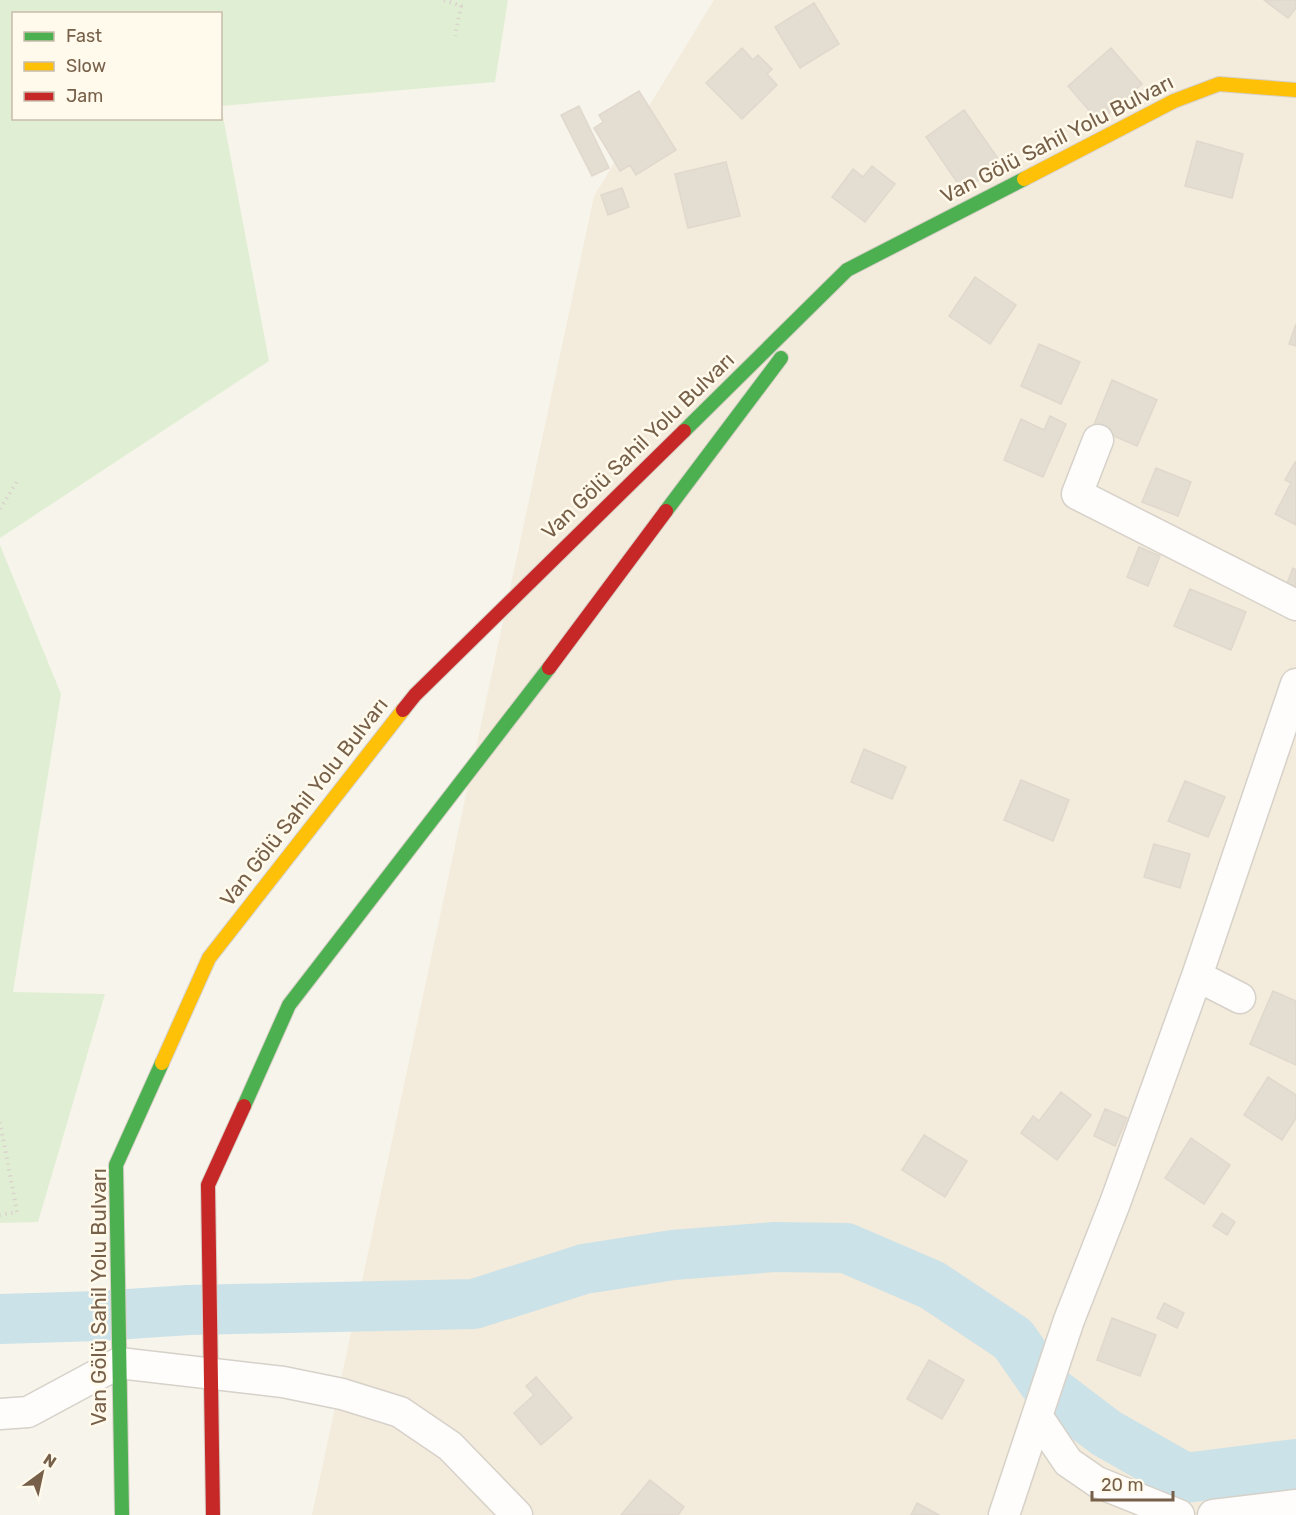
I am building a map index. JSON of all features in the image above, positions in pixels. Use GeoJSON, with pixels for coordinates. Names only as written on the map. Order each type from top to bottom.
{"type":"FeatureCollection","features":[{"type":"Feature","properties":{"kind":"main road","name":"Van Gölü Sahil Yolu Bulvarı"},"geometry":{"type":"LineString","coordinates":[[122,1515],[116,1165],[209,958],[415,695],[847,270],[1174,102],[1219,84],[1296,90]]}},
{"type":"Feature","properties":{"kind":"main road","name":"Van Gölü Sahil Yolu Bulvarı"},"geometry":{"type":"LineString","coordinates":[[213,1515],[208,1185],[289,1005],[485,753],[847,270]]}},
{"type":"Feature","properties":{"kind":"street"},"geometry":{"type":"LineString","coordinates":[[1098,440],[1077,494],[1296,604]]}},
{"type":"Feature","properties":{"kind":"street"},"geometry":{"type":"LineString","coordinates":[[1004,1515],[1069,1320],[1115,1203],[1197,976],[1296,684]]}},
{"type":"Feature","properties":{"kind":"street"},"geometry":{"type":"LineString","coordinates":[[1197,976],[1240,998]]}},
{"type":"Feature","properties":{"kind":"street"},"geometry":{"type":"LineString","coordinates":[[0,1414],[28,1412],[119,1363],[283,1382],[342,1394],[400,1412],[450,1446],[517,1515]]}},
{"type":"Feature","properties":{"kind":"street"},"geometry":{"type":"LineString","coordinates":[[1037,1416],[1068,1462],[1098,1482],[1179,1515]]}},
{"type":"Feature","properties":{"kind":"street"},"geometry":{"type":"LineString","coordinates":[[1213,1515],[1296,1505]]}},
{"type":"Feature","properties":{"kind":"path"},"geometry":{"type":"LineString","coordinates":[[444,0],[461,6],[455,36]]}},
{"type":"Feature","properties":{"kind":"path"},"geometry":{"type":"LineString","coordinates":[[0,509],[18,480]]}},
{"type":"Feature","properties":{"kind":"path"},"geometry":{"type":"LineString","coordinates":[[0,1122],[17,1212],[0,1215]]}},
{"type":"Feature","properties":{"kind":"shaded area"},"geometry":{"type":"Polygon","coordinates":[[[714,0],[1296,0],[1296,1515],[312,1515],[594,196],[714,0]]]}},
{"type":"Feature","properties":{"kind":"green space"},"geometry":{"type":"Polygon","coordinates":[[[0,0],[508,0],[495,82],[222,106],[222,12],[12,12],[12,120],[222,120],[222,111],[269,361],[0,538],[0,0]]]}},
{"type":"Feature","properties":{"kind":"green space"},"geometry":{"type":"Polygon","coordinates":[[[0,545],[61,694],[13,992],[105,994],[38,1222],[0,1223],[0,545]]]}},
{"type":"Feature","properties":{"kind":"building"},"geometry":{"type":"Polygon","coordinates":[[[1264,0],[1296,0],[1296,8],[1288,18],[1264,0]]]}},
{"type":"Feature","properties":{"kind":"building"},"geometry":{"type":"Polygon","coordinates":[[[814,3],[839,44],[800,68],[775,27],[814,3]]]}},
{"type":"Feature","properties":{"kind":"building"},"geometry":{"type":"Polygon","coordinates":[[[742,48],[753,60],[758,55],[772,69],[767,74],[777,85],[742,119],[706,83],[742,48]]]}},
{"type":"Feature","properties":{"kind":"building"},"geometry":{"type":"Polygon","coordinates":[[[1111,48],[1142,84],[1099,122],[1068,86],[1111,48]]]}},
{"type":"Feature","properties":{"kind":"building"},"geometry":{"type":"Polygon","coordinates":[[[639,91],[676,150],[636,175],[630,165],[620,171],[594,128],[603,122],[599,115],[639,91]]]}},
{"type":"Feature","properties":{"kind":"building"},"geometry":{"type":"Polygon","coordinates":[[[579,106],[609,168],[592,176],[561,115],[579,106]]]}},
{"type":"Feature","properties":{"kind":"building"},"geometry":{"type":"Polygon","coordinates":[[[964,110],[1002,164],[963,191],[926,137],[964,110]]]}},
{"type":"Feature","properties":{"kind":"building"},"geometry":{"type":"Polygon","coordinates":[[[1197,141],[1243,154],[1232,198],[1185,186],[1197,141]]]}},
{"type":"Feature","properties":{"kind":"building"},"geometry":{"type":"Polygon","coordinates":[[[726,162],[740,216],[688,228],[675,174],[726,162]]]}},
{"type":"Feature","properties":{"kind":"building"},"geometry":{"type":"Polygon","coordinates":[[[872,166],[895,184],[865,222],[832,197],[853,169],[863,177],[872,166]]]}},
{"type":"Feature","properties":{"kind":"building"},"geometry":{"type":"Polygon","coordinates":[[[622,188],[629,207],[608,215],[601,195],[622,188]]]}},
{"type":"Feature","properties":{"kind":"building"},"geometry":{"type":"Polygon","coordinates":[[[975,277],[1016,305],[990,344],[949,316],[975,277]]]}},
{"type":"Feature","properties":{"kind":"building"},"geometry":{"type":"Polygon","coordinates":[[[1296,324],[1296,346],[1289,344],[1296,324]]]}},
{"type":"Feature","properties":{"kind":"building"},"geometry":{"type":"Polygon","coordinates":[[[1039,344],[1080,362],[1061,404],[1021,386],[1039,344]]]}},
{"type":"Feature","properties":{"kind":"building"},"geometry":{"type":"Polygon","coordinates":[[[1112,380],[1157,400],[1137,446],[1093,427],[1112,380]]]}},
{"type":"Feature","properties":{"kind":"building"},"geometry":{"type":"Polygon","coordinates":[[[1050,416],[1066,424],[1043,477],[1004,460],[1021,419],[1044,430],[1050,416]]]}},
{"type":"Feature","properties":{"kind":"building"},"geometry":{"type":"Polygon","coordinates":[[[1295,462],[1296,525],[1275,514],[1291,483],[1285,480],[1295,462]]]}},
{"type":"Feature","properties":{"kind":"building"},"geometry":{"type":"Polygon","coordinates":[[[1156,468],[1191,482],[1178,516],[1142,502],[1156,468]]]}},
{"type":"Feature","properties":{"kind":"building"},"geometry":{"type":"Polygon","coordinates":[[[1139,547],[1160,556],[1148,586],[1127,577],[1139,547]]]}},
{"type":"Feature","properties":{"kind":"building"},"geometry":{"type":"Polygon","coordinates":[[[1293,568],[1296,570],[1296,596],[1284,591],[1293,568]]]}},
{"type":"Feature","properties":{"kind":"building"},"geometry":{"type":"Polygon","coordinates":[[[1190,589],[1246,612],[1231,650],[1174,626],[1190,589]]]}},
{"type":"Feature","properties":{"kind":"building"},"geometry":{"type":"Polygon","coordinates":[[[864,749],[906,767],[892,799],[851,782],[864,749]]]}},
{"type":"Feature","properties":{"kind":"building"},"geometry":{"type":"Polygon","coordinates":[[[1021,780],[1069,800],[1053,841],[1004,820],[1021,780]]]}},
{"type":"Feature","properties":{"kind":"building"},"geometry":{"type":"Polygon","coordinates":[[[1185,781],[1225,797],[1208,837],[1168,821],[1185,781]]]}},
{"type":"Feature","properties":{"kind":"building"},"geometry":{"type":"Polygon","coordinates":[[[1154,844],[1190,854],[1180,888],[1144,877],[1154,844]]]}},
{"type":"Feature","properties":{"kind":"building"},"geometry":{"type":"Polygon","coordinates":[[[1273,991],[1296,1001],[1296,1065],[1250,1044],[1273,991]]]}},
{"type":"Feature","properties":{"kind":"building"},"geometry":{"type":"Polygon","coordinates":[[[1268,1077],[1296,1095],[1296,1118],[1282,1140],[1244,1115],[1268,1077]]]}},
{"type":"Feature","properties":{"kind":"building"},"geometry":{"type":"Polygon","coordinates":[[[1061,1092],[1091,1115],[1057,1160],[1021,1133],[1033,1116],[1039,1121],[1061,1092]]]}},
{"type":"Feature","properties":{"kind":"building"},"geometry":{"type":"Polygon","coordinates":[[[1105,1109],[1127,1118],[1115,1146],[1094,1136],[1105,1109]]]}},
{"type":"Feature","properties":{"kind":"building"},"geometry":{"type":"Polygon","coordinates":[[[924,1135],[967,1161],[945,1197],[902,1170],[924,1135]]]}},
{"type":"Feature","properties":{"kind":"building"},"geometry":{"type":"Polygon","coordinates":[[[1191,1138],[1230,1165],[1204,1204],[1165,1178],[1191,1138]]]}},
{"type":"Feature","properties":{"kind":"building"},"geometry":{"type":"Polygon","coordinates":[[[1222,1213],[1235,1222],[1227,1235],[1213,1226],[1222,1213]]]}},
{"type":"Feature","properties":{"kind":"building"},"geometry":{"type":"Polygon","coordinates":[[[1164,1303],[1184,1313],[1177,1328],[1157,1318],[1164,1303]]]}},
{"type":"Feature","properties":{"kind":"building"},"geometry":{"type":"Polygon","coordinates":[[[1112,1318],[1156,1335],[1140,1376],[1097,1360],[1112,1318]]]}},
{"type":"Feature","properties":{"kind":"building"},"geometry":{"type":"Polygon","coordinates":[[[929,1360],[964,1380],[942,1419],[907,1399],[929,1360]]]}},
{"type":"Feature","properties":{"kind":"building"},"geometry":{"type":"Polygon","coordinates":[[[536,1377],[572,1418],[541,1445],[514,1413],[534,1395],[526,1386],[536,1377]]]}},
{"type":"Feature","properties":{"kind":"building"},"geometry":{"type":"Polygon","coordinates":[[[650,1480],[684,1507],[678,1515],[621,1515],[650,1480]]]}},
{"type":"Feature","properties":{"kind":"building"},"geometry":{"type":"Polygon","coordinates":[[[917,1503],[939,1515],[911,1515],[917,1503]]]}},
{"type":"Feature","properties":{"kind":"waterway"},"geometry":{"type":"LineString","coordinates":[[0,1319],[189,1310],[474,1304],[584,1269],[673,1255],[775,1247],[846,1248],[932,1285],[1013,1339],[1048,1389],[1106,1433],[1185,1478],[1296,1464]]}},
{"type":"Feature","properties":{"kind":"traffic: fast"},"geometry":{"type":"LineString","coordinates":[[684,431],[847,270],[1024,179]]}},
{"type":"Feature","properties":{"kind":"traffic: fast"},"geometry":{"type":"LineString","coordinates":[[666,511],[781,358]]}},
{"type":"Feature","properties":{"kind":"traffic: fast"},"geometry":{"type":"LineString","coordinates":[[244,1106],[289,1005],[549,668]]}},
{"type":"Feature","properties":{"kind":"traffic: fast"},"geometry":{"type":"LineString","coordinates":[[122,1515],[116,1165],[162,1063]]}},
{"type":"Feature","properties":{"kind":"traffic: slow"},"geometry":{"type":"LineString","coordinates":[[1024,179],[1174,101],[1219,84],[1296,90]]}},
{"type":"Feature","properties":{"kind":"traffic: slow"},"geometry":{"type":"LineString","coordinates":[[162,1063],[209,958],[403,710]]}},
{"type":"Feature","properties":{"kind":"traffic: jam"},"geometry":{"type":"LineString","coordinates":[[403,710],[415,695],[684,431]]}},
{"type":"Feature","properties":{"kind":"traffic: jam"},"geometry":{"type":"LineString","coordinates":[[549,668],[666,511]]}},
{"type":"Feature","properties":{"kind":"traffic: jam"},"geometry":{"type":"LineString","coordinates":[[213,1515],[208,1185],[244,1106]]}}]}
